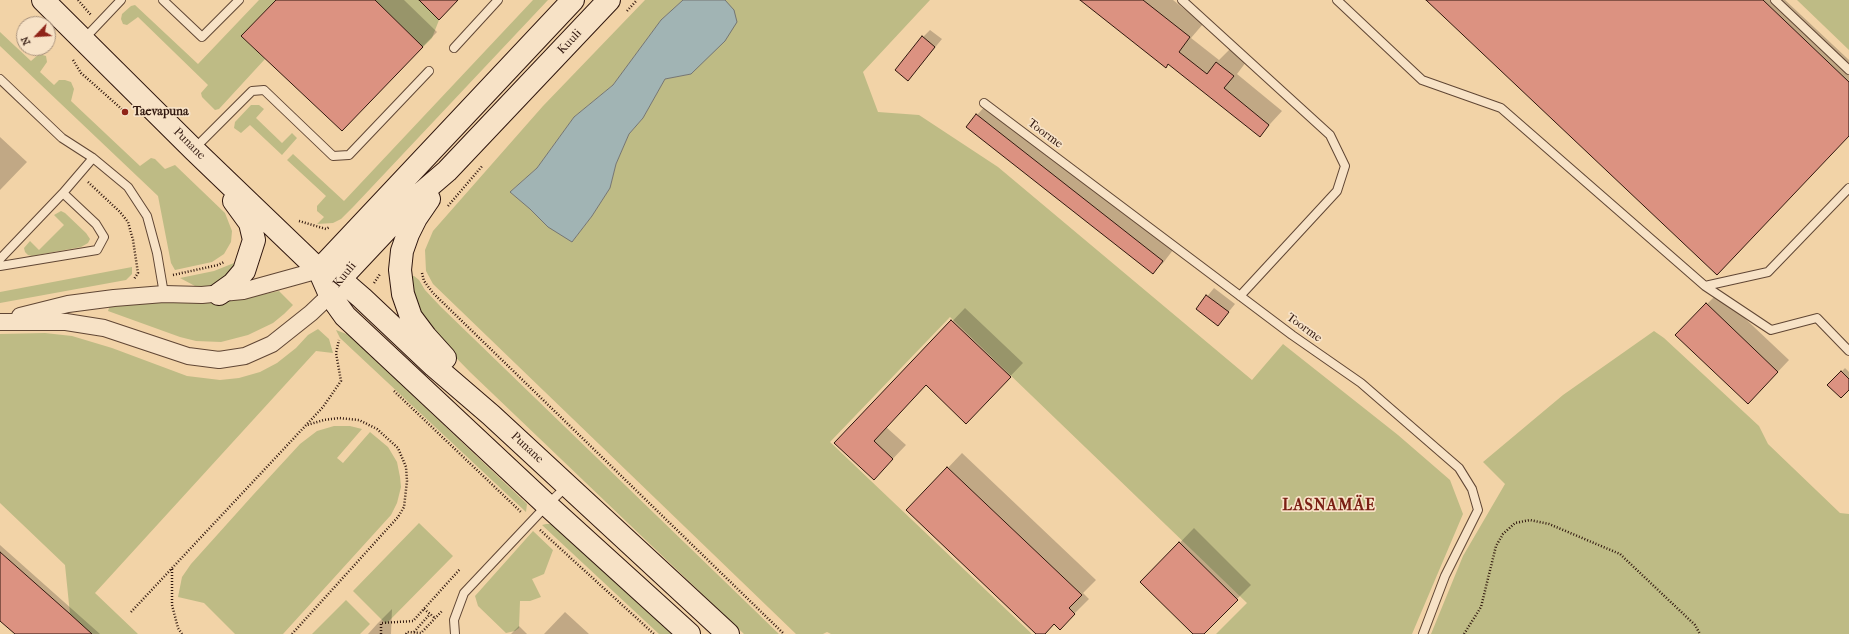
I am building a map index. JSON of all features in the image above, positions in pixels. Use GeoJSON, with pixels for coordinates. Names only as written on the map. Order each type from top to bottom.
{"type":"FeatureCollection","features":[{"type":"Feature","properties":{"kind":"main road","name":"Punane"},"geometry":{"type":"LineString","coordinates":[[43,0],[194,150],[319,270],[335,287],[345,316],[547,505],[689,634]]}},
{"type":"Feature","properties":{"kind":"main road","name":"Kuuli"},"geometry":{"type":"LineString","coordinates":[[319,270],[573,0]]}},
{"type":"Feature","properties":{"kind":"main road","name":"Kuuli"},"geometry":{"type":"LineString","coordinates":[[335,287],[419,195],[447,171],[615,8]]}},
{"type":"Feature","properties":{"kind":"main road"},"geometry":{"type":"LineString","coordinates":[[194,150],[227,194],[241,209],[250,223],[254,240],[244,271],[233,284],[219,294]]}},
{"type":"Feature","properties":{"kind":"main road"},"geometry":{"type":"LineString","coordinates":[[447,171],[416,218],[402,251],[400,270],[403,294],[412,317],[426,337],[443,355],[491,415]]}},
{"type":"Feature","properties":{"kind":"main road","name":"Punane"},"geometry":{"type":"LineString","coordinates":[[335,287],[362,298],[434,366],[491,415],[728,634]]}},
{"type":"Feature","properties":{"kind":"street","name":"Kuuli"},"geometry":{"type":"LineString","coordinates":[[0,322],[68,304],[114,298],[164,294],[202,295],[243,291],[319,270]]}},
{"type":"Feature","properties":{"kind":"street","name":"Kuuli"},"geometry":{"type":"LineString","coordinates":[[0,322],[66,322],[104,328],[188,356],[219,360],[245,356],[272,344],[335,287]]}},
{"type":"Feature","properties":{"kind":"lane"},"geometry":{"type":"LineString","coordinates":[[83,39],[121,0]]}},
{"type":"Feature","properties":{"kind":"lane"},"geometry":{"type":"LineString","coordinates":[[163,0],[202,37],[239,0]]}},
{"type":"Feature","properties":{"kind":"lane"},"geometry":{"type":"LineString","coordinates":[[454,48],[498,0]]}},
{"type":"Feature","properties":{"kind":"lane"},"geometry":{"type":"LineString","coordinates":[[1182,0],[1330,135],[1344,166],[1337,190],[1240,296]]}},
{"type":"Feature","properties":{"kind":"lane"},"geometry":{"type":"LineString","coordinates":[[1337,0],[1422,80],[1501,108],[1706,286],[1771,330],[1817,318],[1849,351]]}},
{"type":"Feature","properties":{"kind":"lane"},"geometry":{"type":"LineString","coordinates":[[1775,0],[1849,70]]}},
{"type":"Feature","properties":{"kind":"lane"},"geometry":{"type":"LineString","coordinates":[[194,150],[252,91],[264,90],[333,156],[349,155],[430,71]]}},
{"type":"Feature","properties":{"kind":"lane"},"geometry":{"type":"LineString","coordinates":[[0,79],[62,138],[93,158],[128,187],[147,216],[157,253],[164,294]]}},
{"type":"Feature","properties":{"kind":"lane","name":"Toorme"},"geometry":{"type":"LineString","coordinates":[[984,103],[1292,335],[1361,383],[1459,468],[1472,490],[1478,510],[1445,576],[1423,634]]}},
{"type":"Feature","properties":{"kind":"lane"},"geometry":{"type":"LineString","coordinates":[[0,259],[63,193],[93,158]]}},
{"type":"Feature","properties":{"kind":"lane"},"geometry":{"type":"LineString","coordinates":[[1706,286],[1768,272],[1849,188]]}},
{"type":"Feature","properties":{"kind":"lane"},"geometry":{"type":"LineString","coordinates":[[0,266],[97,250],[104,237],[96,224],[63,193]]}},
{"type":"Feature","properties":{"kind":"lane"},"geometry":{"type":"LineString","coordinates":[[455,634],[454,620],[464,593],[547,505],[568,486]]}},
{"type":"Feature","properties":{"kind":"path"},"geometry":{"type":"LineString","coordinates":[[78,0],[99,24]]}},
{"type":"Feature","properties":{"kind":"path"},"geometry":{"type":"LineString","coordinates":[[615,8],[637,0]]}},
{"type":"Feature","properties":{"kind":"path"},"geometry":{"type":"LineString","coordinates":[[444,212],[484,164]]}},
{"type":"Feature","properties":{"kind":"path"},"geometry":{"type":"LineString","coordinates":[[294,216],[300,222],[326,229],[332,226]]}},
{"type":"Feature","properties":{"kind":"path"},"geometry":{"type":"LineString","coordinates":[[132,281],[161,277],[218,265],[229,259]]}},
{"type":"Feature","properties":{"kind":"path"},"geometry":{"type":"LineString","coordinates":[[400,270],[420,267],[424,281],[433,293],[784,634]]}},
{"type":"Feature","properties":{"kind":"path"},"geometry":{"type":"LineString","coordinates":[[130,612],[323,407],[341,381],[336,354],[339,340]]}},
{"type":"Feature","properties":{"kind":"path"},"geometry":{"type":"LineString","coordinates":[[292,634],[398,517],[404,507],[407,481],[406,467],[398,448],[378,428],[359,420],[339,418],[324,420],[306,426]]}},
{"type":"Feature","properties":{"kind":"path"},"geometry":{"type":"LineString","coordinates":[[1464,634],[1481,608],[1496,546],[1503,534],[1515,523],[1530,520],[1549,524],[1620,554],[1695,625],[1700,634]]}},
{"type":"Feature","properties":{"kind":"path"},"geometry":{"type":"LineString","coordinates":[[172,569],[172,605],[178,628],[182,634]]}},
{"type":"Feature","properties":{"kind":"path"},"geometry":{"type":"LineString","coordinates":[[381,634],[381,623],[412,622],[460,569]]}},
{"type":"Feature","properties":{"kind":"path"},"geometry":{"type":"LineString","coordinates":[[406,634],[407,632],[421,633],[464,593]]}},
{"type":"Feature","properties":{"kind":"path"},"geometry":{"type":"LineString","coordinates":[[424,609],[436,618]]}},
{"type":"Feature","properties":{"kind":"path"},"geometry":{"type":"LineString","coordinates":[[414,632],[430,614]]}},
{"type":"Feature","properties":{"kind":"shaded area"},"geometry":{"type":"Polygon","coordinates":[[[259,0],[276,0],[241,36],[265,59],[219,109],[215,110],[202,97],[201,93],[208,85],[138,17],[127,25],[123,24],[121,19],[122,14],[131,6],[135,5],[198,64],[259,0]]]}},
{"type":"Feature","properties":{"kind":"shaded area"},"geometry":{"type":"Polygon","coordinates":[[[375,0],[419,0],[439,20],[432,38],[423,47],[375,0]]]}},
{"type":"Feature","properties":{"kind":"shaded area"},"geometry":{"type":"Polygon","coordinates":[[[533,0],[548,0],[341,219],[333,223],[317,224],[324,217],[317,211],[317,206],[326,196],[287,160],[293,154],[344,201],[533,0]]]}},
{"type":"Feature","properties":{"kind":"shaded area"},"geometry":{"type":"Polygon","coordinates":[[[645,0],[683,0],[661,20],[613,85],[574,117],[537,168],[510,192],[572,242],[592,216],[610,188],[616,164],[629,134],[643,118],[665,79],[691,74],[724,0],[930,0],[863,72],[878,112],[919,115],[998,167],[1252,380],[1283,344],[1398,435],[1450,480],[1463,514],[1412,634],[1216,634],[1247,603],[950,317],[830,442],[1032,634],[831,634],[827,632],[823,634],[796,634],[433,284],[426,271],[425,250],[433,231],[543,106],[645,0]]]}},
{"type":"Feature","properties":{"kind":"shaded area"},"geometry":{"type":"Polygon","coordinates":[[[683,0],[725,0],[734,10],[737,22],[725,41],[691,74],[665,79],[643,118],[629,134],[616,164],[610,188],[592,216],[572,242],[548,227],[510,192],[537,168],[574,117],[613,85],[661,20],[683,0]]]}},
{"type":"Feature","properties":{"kind":"shaded area"},"geometry":{"type":"Polygon","coordinates":[[[1797,0],[1849,0],[1849,50],[1797,0]]]}},
{"type":"Feature","properties":{"kind":"shaded area"},"geometry":{"type":"Polygon","coordinates":[[[0,32],[16,47],[16,56],[26,56],[31,61],[37,56],[46,56],[47,62],[40,72],[54,85],[59,80],[71,82],[74,89],[71,101],[140,166],[151,158],[155,159],[165,169],[175,165],[225,213],[232,231],[231,242],[224,254],[212,262],[175,270],[171,263],[158,196],[0,46],[0,32]]]}},
{"type":"Feature","properties":{"kind":"shaded area"},"geometry":{"type":"Polygon","coordinates":[[[251,105],[259,105],[264,109],[256,118],[282,143],[292,133],[297,138],[282,155],[250,125],[241,133],[234,128],[235,122],[251,105]]]}},
{"type":"Feature","properties":{"kind":"shaded area"},"geometry":{"type":"Polygon","coordinates":[[[61,211],[86,233],[90,239],[88,243],[81,247],[32,256],[28,255],[24,248],[30,241],[39,250],[64,225],[54,215],[61,211]]]}},
{"type":"Feature","properties":{"kind":"shaded area"},"geometry":{"type":"Polygon","coordinates":[[[240,262],[231,275],[210,287],[201,288],[180,278],[214,271],[240,262]]]}},
{"type":"Feature","properties":{"kind":"shaded area"},"geometry":{"type":"Polygon","coordinates":[[[132,267],[132,274],[126,280],[0,303],[0,292],[132,267]]]}},
{"type":"Feature","properties":{"kind":"shaded area"},"geometry":{"type":"Polygon","coordinates":[[[409,276],[414,276],[419,280],[425,290],[441,307],[779,634],[744,634],[470,372],[427,328],[418,313],[409,276]]]}},
{"type":"Feature","properties":{"kind":"shaded area"},"geometry":{"type":"Polygon","coordinates":[[[279,291],[293,305],[284,314],[273,323],[248,335],[221,342],[196,341],[180,337],[108,311],[110,305],[213,302],[279,291]]]}},
{"type":"Feature","properties":{"kind":"shaded area"},"geometry":{"type":"Polygon","coordinates":[[[318,329],[329,339],[333,353],[316,351],[95,593],[138,634],[92,634],[70,614],[65,565],[0,503],[0,334],[45,333],[72,336],[112,348],[187,376],[220,380],[239,378],[260,372],[277,363],[296,348],[308,335],[318,329]]]}},
{"type":"Feature","properties":{"kind":"shaded area"},"geometry":{"type":"Polygon","coordinates":[[[336,330],[349,335],[527,504],[526,512],[340,338],[336,330]]]}},
{"type":"Feature","properties":{"kind":"shaded area"},"geometry":{"type":"Polygon","coordinates":[[[1654,331],[1664,338],[1759,426],[1768,444],[1840,513],[1849,514],[1849,634],[1431,634],[1463,556],[1505,484],[1483,462],[1563,395],[1654,331]]]}},
{"type":"Feature","properties":{"kind":"shaded area"},"geometry":{"type":"Polygon","coordinates":[[[334,426],[350,426],[362,429],[337,458],[343,463],[370,432],[388,447],[397,462],[401,487],[397,503],[391,515],[283,634],[235,634],[204,603],[178,597],[182,577],[191,564],[253,495],[300,444],[317,431],[334,426]]]}},
{"type":"Feature","properties":{"kind":"shaded area"},"geometry":{"type":"Polygon","coordinates":[[[419,523],[453,556],[386,624],[353,591],[419,523]]]}},
{"type":"Feature","properties":{"kind":"shaded area"},"geometry":{"type":"Polygon","coordinates":[[[552,524],[674,634],[659,634],[542,525],[552,524]]]}},
{"type":"Feature","properties":{"kind":"shaded area"},"geometry":{"type":"Polygon","coordinates":[[[533,531],[553,550],[544,574],[532,579],[541,597],[530,601],[520,601],[519,628],[515,631],[506,633],[478,606],[475,596],[533,531]]]}},
{"type":"Feature","properties":{"kind":"shaded area"},"geometry":{"type":"Polygon","coordinates":[[[346,600],[370,624],[360,634],[312,634],[346,600]]]}},
{"type":"Feature","properties":{"kind":"building"},"geometry":{"type":"Polygon","coordinates":[[[276,0],[375,0],[423,47],[342,131],[241,36],[276,0]]]}},
{"type":"Feature","properties":{"kind":"building"},"geometry":{"type":"Polygon","coordinates":[[[419,0],[458,0],[439,20],[419,0]]]}},
{"type":"Feature","properties":{"kind":"building"},"geometry":{"type":"Polygon","coordinates":[[[1080,0],[1143,0],[1190,37],[1179,52],[1207,74],[1216,62],[1234,76],[1224,88],[1269,125],[1260,137],[1168,64],[1166,68],[1080,0]]]}},
{"type":"Feature","properties":{"kind":"building"},"geometry":{"type":"Polygon","coordinates":[[[1426,0],[1763,0],[1849,82],[1849,136],[1717,275],[1426,0]]]}},
{"type":"Feature","properties":{"kind":"building"},"geometry":{"type":"Polygon","coordinates":[[[922,36],[935,47],[908,81],[895,70],[922,36]]]}},
{"type":"Feature","properties":{"kind":"building"},"geometry":{"type":"Polygon","coordinates":[[[976,114],[1163,261],[1153,274],[966,127],[976,114]]]}},
{"type":"Feature","properties":{"kind":"building"},"geometry":{"type":"Polygon","coordinates":[[[1206,295],[1229,312],[1218,326],[1196,309],[1206,295]]]}},
{"type":"Feature","properties":{"kind":"building"},"geometry":{"type":"Polygon","coordinates":[[[1706,303],[1778,372],[1748,404],[1675,335],[1706,303]]]}},
{"type":"Feature","properties":{"kind":"building"},"geometry":{"type":"Polygon","coordinates":[[[951,320],[1011,377],[966,424],[926,385],[874,441],[893,459],[874,480],[834,443],[951,320]]]}},
{"type":"Feature","properties":{"kind":"building"},"geometry":{"type":"Polygon","coordinates":[[[1841,371],[1849,379],[1849,390],[1841,398],[1827,385],[1841,371]]]}},
{"type":"Feature","properties":{"kind":"building"},"geometry":{"type":"Polygon","coordinates":[[[947,467],[1082,595],[1069,608],[1075,614],[1060,630],[1054,624],[1045,634],[1036,634],[906,510],[947,467]]]}},
{"type":"Feature","properties":{"kind":"building"},"geometry":{"type":"Polygon","coordinates":[[[1179,542],[1238,600],[1204,634],[1193,634],[1140,582],[1179,542]]]}},
{"type":"Feature","properties":{"kind":"building"},"geometry":{"type":"Polygon","coordinates":[[[0,552],[92,634],[15,634],[0,621],[0,552]]]}},
{"type":"Feature","properties":{"kind":"place","name":"Taevapuna"},"geometry":{"type":"Point","coordinates":[125,112]}},
{"type":"Feature","properties":{"kind":"district","name":"LASNAMÄE"},"geometry":{"type":"Point","coordinates":[1329,506]}}]}
